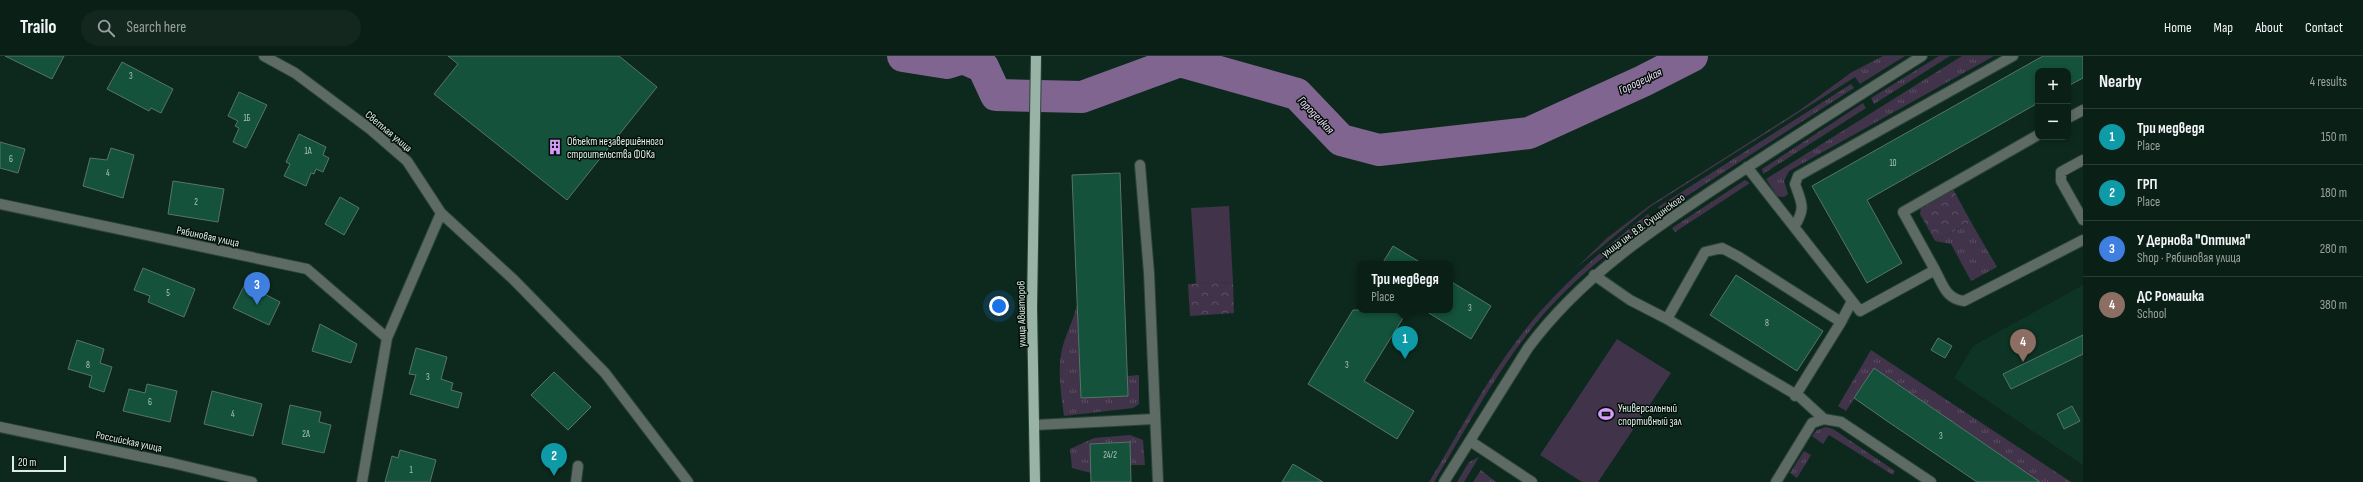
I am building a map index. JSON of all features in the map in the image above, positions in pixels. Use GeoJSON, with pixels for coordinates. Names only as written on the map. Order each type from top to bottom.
{"type":"FeatureCollection","features":[{"type":"Feature","properties":{"kind":"main road","name":"улица Авиаторов"},"geometry":{"type":"LineString","coordinates":[[1035,482],[1032,308],[1036,56]]}},
{"type":"Feature","properties":{"kind":"street","name":"Светлая улица"},"geometry":{"type":"LineString","coordinates":[[264,56],[295,73],[370,129],[407,161],[441,213],[514,280],[605,373],[688,482]]}},
{"type":"Feature","properties":{"kind":"street","name":"улица им. В.В. Сущинского"},"geometry":{"type":"LineString","coordinates":[[1444,482],[1542,330],[1570,298],[1594,276],[1661,224],[1747,167],[1922,56]]}},
{"type":"Feature","properties":{"kind":"street"},"geometry":{"type":"LineString","coordinates":[[1794,227],[1802,215],[1803,204],[1795,184],[1798,176],[2013,56]]}},
{"type":"Feature","properties":{"kind":"street"},"geometry":{"type":"LineString","coordinates":[[2071,116],[2083,110]]}},
{"type":"Feature","properties":{"kind":"street"},"geometry":{"type":"LineString","coordinates":[[2035,137],[1902,212],[1950,297],[1954,300],[1964,301],[2083,240]]}},
{"type":"Feature","properties":{"kind":"street"},"geometry":{"type":"LineString","coordinates":[[2083,160],[2062,172],[2061,181],[2083,220]]}},
{"type":"Feature","properties":{"kind":"street"},"geometry":{"type":"LineString","coordinates":[[1140,165],[1148,273],[1158,482]]}},
{"type":"Feature","properties":{"kind":"street"},"geometry":{"type":"LineString","coordinates":[[1747,167],[1860,311],[1935,270]]}},
{"type":"Feature","properties":{"kind":"street","name":"Рябиновая улица"},"geometry":{"type":"LineString","coordinates":[[0,204],[307,269],[387,338]]}},
{"type":"Feature","properties":{"kind":"street"},"geometry":{"type":"LineString","coordinates":[[362,482],[387,338],[441,213]]}},
{"type":"Feature","properties":{"kind":"street"},"geometry":{"type":"LineString","coordinates":[[1667,319],[1699,259],[1705,252],[1722,248],[1841,322]]}},
{"type":"Feature","properties":{"kind":"street"},"geometry":{"type":"LineString","coordinates":[[1594,276],[1630,300],[1667,319],[1795,396],[1800,397],[1824,419]]}},
{"type":"Feature","properties":{"kind":"street"},"geometry":{"type":"LineString","coordinates":[[1795,396],[1841,322],[1852,301]]}},
{"type":"Feature","properties":{"kind":"street"},"geometry":{"type":"LineString","coordinates":[[1035,425],[1154,419]]}},
{"type":"Feature","properties":{"kind":"street"},"geometry":{"type":"LineString","coordinates":[[1776,482],[1812,423],[1824,419],[1842,422],[1931,482]]}},
{"type":"Feature","properties":{"kind":"street","name":"Российская улица"},"geometry":{"type":"LineString","coordinates":[[0,427],[172,463],[252,482]]}},
{"type":"Feature","properties":{"kind":"street"},"geometry":{"type":"LineString","coordinates":[[1470,441],[1532,482]]}},
{"type":"Feature","properties":{"kind":"street"},"geometry":{"type":"LineString","coordinates":[[576,482],[578,466]]}},
{"type":"Feature","properties":{"kind":"shaded area"},"geometry":{"type":"Polygon","coordinates":[[[2083,285],[2083,465],[1954,378],[1973,346],[2083,285]]]}},
{"type":"Feature","properties":{"kind":"green space"},"geometry":{"type":"Polygon","coordinates":[[[1883,56],[1905,56],[1860,84],[1855,77],[1650,207],[1576,268],[1607,238],[1649,206],[1800,110],[1852,72],[1883,56]]]}},
{"type":"Feature","properties":{"kind":"green space"},"geometry":{"type":"Polygon","coordinates":[[[1939,56],[1950,56],[1874,104],[1871,98],[1939,56]]]}},
{"type":"Feature","properties":{"kind":"green space"},"geometry":{"type":"Polygon","coordinates":[[[1962,56],[1994,56],[1789,171],[1784,181],[1788,194],[1784,197],[1777,196],[1766,179],[1962,56]]]}},
{"type":"Feature","properties":{"kind":"green space"},"geometry":{"type":"Polygon","coordinates":[[[1851,84],[1854,88],[1662,212],[1658,207],[1851,84]]]}},
{"type":"Feature","properties":{"kind":"green space"},"geometry":{"type":"Polygon","coordinates":[[[1863,103],[1866,108],[1763,174],[1762,169],[1863,103]]]}},
{"type":"Feature","properties":{"kind":"green space"},"geometry":{"type":"Polygon","coordinates":[[[1745,180],[1750,183],[1675,232],[1672,228],[1745,180]]]}},
{"type":"Feature","properties":{"kind":"green space"},"geometry":{"type":"Polygon","coordinates":[[[1953,189],[1971,222],[1935,241],[1920,214],[1921,207],[1953,189]]]}},
{"type":"Feature","properties":{"kind":"green space"},"geometry":{"type":"Polygon","coordinates":[[[1229,206],[1233,282],[1196,284],[1191,208],[1229,206]]]}},
{"type":"Feature","properties":{"kind":"green space"},"geometry":{"type":"Polygon","coordinates":[[[1648,214],[1652,219],[1575,282],[1534,326],[1502,369],[1434,482],[1429,482],[1496,370],[1521,335],[1550,301],[1581,270],[1648,214]]]}},
{"type":"Feature","properties":{"kind":"green space"},"geometry":{"type":"Polygon","coordinates":[[[1971,222],[1997,267],[1971,281],[1951,244],[1935,241],[1971,222]]]}},
{"type":"Feature","properties":{"kind":"green space"},"geometry":{"type":"Polygon","coordinates":[[[1233,282],[1234,313],[1190,316],[1188,284],[1233,282]]]}},
{"type":"Feature","properties":{"kind":"green space"},"geometry":{"type":"Polygon","coordinates":[[[1077,305],[1081,397],[1128,396],[1128,376],[1139,375],[1139,404],[1133,408],[1064,416],[1060,385],[1060,361],[1064,342],[1077,305]]]}},
{"type":"Feature","properties":{"kind":"green space","name":"Универсальный спортивный зал"},"geometry":{"type":"Polygon","coordinates":[[[1617,339],[1671,373],[1598,482],[1582,482],[1540,455],[1617,339]]]}},
{"type":"Feature","properties":{"kind":"green space"},"geometry":{"type":"Polygon","coordinates":[[[1871,350],[2071,482],[2040,482],[1874,368],[1846,411],[1838,406],[1871,350]]]}},
{"type":"Feature","properties":{"kind":"green space"},"geometry":{"type":"Polygon","coordinates":[[[1826,427],[1833,429],[1895,471],[1893,475],[1829,435],[1823,444],[1812,436],[1817,430],[1826,427]]]}},
{"type":"Feature","properties":{"kind":"green space"},"geometry":{"type":"Polygon","coordinates":[[[1130,435],[1143,440],[1145,465],[1131,465],[1130,442],[1090,444],[1091,473],[1072,468],[1070,449],[1094,438],[1130,435]]]}},
{"type":"Feature","properties":{"kind":"green space"},"geometry":{"type":"Polygon","coordinates":[[[1804,451],[1811,455],[1797,478],[1790,473],[1804,451]]]}},
{"type":"Feature","properties":{"kind":"green space"},"geometry":{"type":"Polygon","coordinates":[[[1479,457],[1464,482],[1457,482],[1469,462],[1479,457]]]}},
{"type":"Feature","properties":{"kind":"green space"},"geometry":{"type":"Polygon","coordinates":[[[1481,470],[1496,482],[1473,482],[1481,470]]]}},
{"type":"Feature","properties":{"kind":"building"},"geometry":{"type":"Polygon","coordinates":[[[5,56],[64,56],[52,79],[5,56]]]}},
{"type":"Feature","properties":{"kind":"building","name":"Объект незавершённого строительства ФОКа"},"geometry":{"type":"Polygon","coordinates":[[[448,56],[619,56],[657,87],[567,200],[434,94],[458,64],[448,56]]]}},
{"type":"Feature","properties":{"kind":"building"},"geometry":{"type":"Polygon","coordinates":[[[2043,56],[2083,56],[2083,78],[2071,84],[2071,68],[2035,68],[2035,105],[1867,200],[1902,263],[1867,283],[1812,186],[2043,56]]]}},
{"type":"Feature","properties":{"kind":"building"},"geometry":{"type":"Polygon","coordinates":[[[122,62],[173,89],[161,113],[151,108],[149,111],[107,89],[122,62]]]}},
{"type":"Feature","properties":{"kind":"building"},"geometry":{"type":"Polygon","coordinates":[[[239,92],[267,105],[246,148],[233,142],[239,128],[235,126],[238,121],[228,116],[239,92]]]}},
{"type":"Feature","properties":{"kind":"building"},"geometry":{"type":"Polygon","coordinates":[[[299,134],[326,147],[323,155],[329,158],[323,172],[316,169],[314,174],[311,173],[306,186],[284,176],[290,164],[286,162],[299,134]]]}},
{"type":"Feature","properties":{"kind":"building"},"geometry":{"type":"Polygon","coordinates":[[[0,142],[25,149],[18,173],[0,168],[0,142]]]}},
{"type":"Feature","properties":{"kind":"building"},"geometry":{"type":"Polygon","coordinates":[[[111,148],[134,155],[123,198],[83,186],[90,158],[107,160],[111,148]]]}},
{"type":"Feature","properties":{"kind":"building"},"geometry":{"type":"Polygon","coordinates":[[[1120,173],[1128,396],[1081,398],[1072,175],[1120,173]]]}},
{"type":"Feature","properties":{"kind":"building"},"geometry":{"type":"Polygon","coordinates":[[[173,181],[224,189],[218,222],[168,214],[173,181]]]}},
{"type":"Feature","properties":{"kind":"building"},"geometry":{"type":"Polygon","coordinates":[[[340,197],[359,208],[344,235],[325,224],[340,197]]]}},
{"type":"Feature","properties":{"kind":"building"},"geometry":{"type":"Polygon","coordinates":[[[1393,246],[1418,261],[1384,261],[1393,246]]]}},
{"type":"Feature","properties":{"kind":"building"},"geometry":{"type":"Polygon","coordinates":[[[143,268],[195,289],[184,317],[148,302],[150,296],[134,290],[143,268]]]}},
{"type":"Feature","properties":{"kind":"building"},"geometry":{"type":"Polygon","coordinates":[[[1736,275],[1823,331],[1797,371],[1710,315],[1736,275]]]}},
{"type":"Feature","properties":{"kind":"building"},"geometry":{"type":"Polygon","coordinates":[[[1453,283],[1491,306],[1471,339],[1429,313],[1453,313],[1453,283]]]}},
{"type":"Feature","properties":{"kind":"building"},"geometry":{"type":"Polygon","coordinates":[[[245,284],[280,302],[269,325],[233,308],[245,284]]]}},
{"type":"Feature","properties":{"kind":"building"},"geometry":{"type":"Polygon","coordinates":[[[1353,310],[1357,310],[1357,313],[1406,313],[1364,381],[1414,411],[1397,439],[1308,384],[1353,310]]]}},
{"type":"Feature","properties":{"kind":"building"},"geometry":{"type":"Polygon","coordinates":[[[320,324],[357,344],[351,363],[312,351],[320,324]]]}},
{"type":"Feature","properties":{"kind":"building"},"geometry":{"type":"Polygon","coordinates":[[[2083,335],[2083,354],[2011,389],[2003,374],[2083,335]]]}},
{"type":"Feature","properties":{"kind":"building"},"geometry":{"type":"Polygon","coordinates":[[[1938,338],[1952,346],[1945,358],[1931,350],[1938,338]]]}},
{"type":"Feature","properties":{"kind":"building"},"geometry":{"type":"Polygon","coordinates":[[[77,340],[104,349],[100,363],[112,367],[104,392],[89,387],[92,376],[68,369],[77,340]]]}},
{"type":"Feature","properties":{"kind":"building"},"geometry":{"type":"Polygon","coordinates":[[[416,348],[447,357],[441,379],[453,383],[451,390],[462,393],[458,408],[410,394],[416,375],[409,374],[416,348]]]}},
{"type":"Feature","properties":{"kind":"building"},"geometry":{"type":"Polygon","coordinates":[[[1874,368],[2040,482],[1977,482],[1887,421],[1854,398],[1874,368]]]}},
{"type":"Feature","properties":{"kind":"building"},"geometry":{"type":"Polygon","coordinates":[[[554,372],[591,407],[568,430],[531,395],[554,372]]]}},
{"type":"Feature","properties":{"kind":"building"},"geometry":{"type":"Polygon","coordinates":[[[147,384],[177,391],[170,422],[123,411],[129,389],[145,393],[147,384]]]}},
{"type":"Feature","properties":{"kind":"building"},"geometry":{"type":"Polygon","coordinates":[[[212,391],[262,404],[253,436],[204,424],[212,391]]]}},
{"type":"Feature","properties":{"kind":"building"},"geometry":{"type":"Polygon","coordinates":[[[290,405],[321,412],[319,422],[331,425],[324,453],[282,444],[290,405]]]}},
{"type":"Feature","properties":{"kind":"building"},"geometry":{"type":"Polygon","coordinates":[[[2072,406],[2080,421],[2064,429],[2057,414],[2072,406]]]}},
{"type":"Feature","properties":{"kind":"building"},"geometry":{"type":"Polygon","coordinates":[[[1130,442],[1131,482],[1091,482],[1090,444],[1130,442]]]}},
{"type":"Feature","properties":{"kind":"building"},"geometry":{"type":"Polygon","coordinates":[[[400,450],[436,460],[430,482],[385,482],[392,456],[398,458],[400,450]]]}},
{"type":"Feature","properties":{"kind":"building"},"geometry":{"type":"Polygon","coordinates":[[[1293,464],[1323,482],[1282,482],[1293,464]]]}},
{"type":"Feature","properties":{"kind":"waterway","name":"Городецкая"},"geometry":{"type":"LineString","coordinates":[[903,56],[947,63],[963,58],[983,67],[996,95],[1082,97],[1180,61],[1297,94],[1341,140],[1379,150],[1529,133],[1643,81],[1692,56]]}},
{"type":"Feature","properties":{"kind":"place","name":"Объект незавершённого строительства ФОКа"},"geometry":{"type":"Point","coordinates":[555,147]}},
{"type":"Feature","properties":{"kind":"place","name":"У Дернова \"Оптима\""},"geometry":{"type":"Point","coordinates":[257,305]}},
{"type":"Feature","properties":{"kind":"place","name":"Три медведя"},"geometry":{"type":"Point","coordinates":[1405,359]}},
{"type":"Feature","properties":{"kind":"place","name":"ДС Ромашка"},"geometry":{"type":"Point","coordinates":[2023,362]}},
{"type":"Feature","properties":{"kind":"place","name":"Универсальный спортивный зал"},"geometry":{"type":"Point","coordinates":[1606,414]}},
{"type":"Feature","properties":{"kind":"place","name":"ГРП"},"geometry":{"type":"Point","coordinates":[554,476]}}]}
